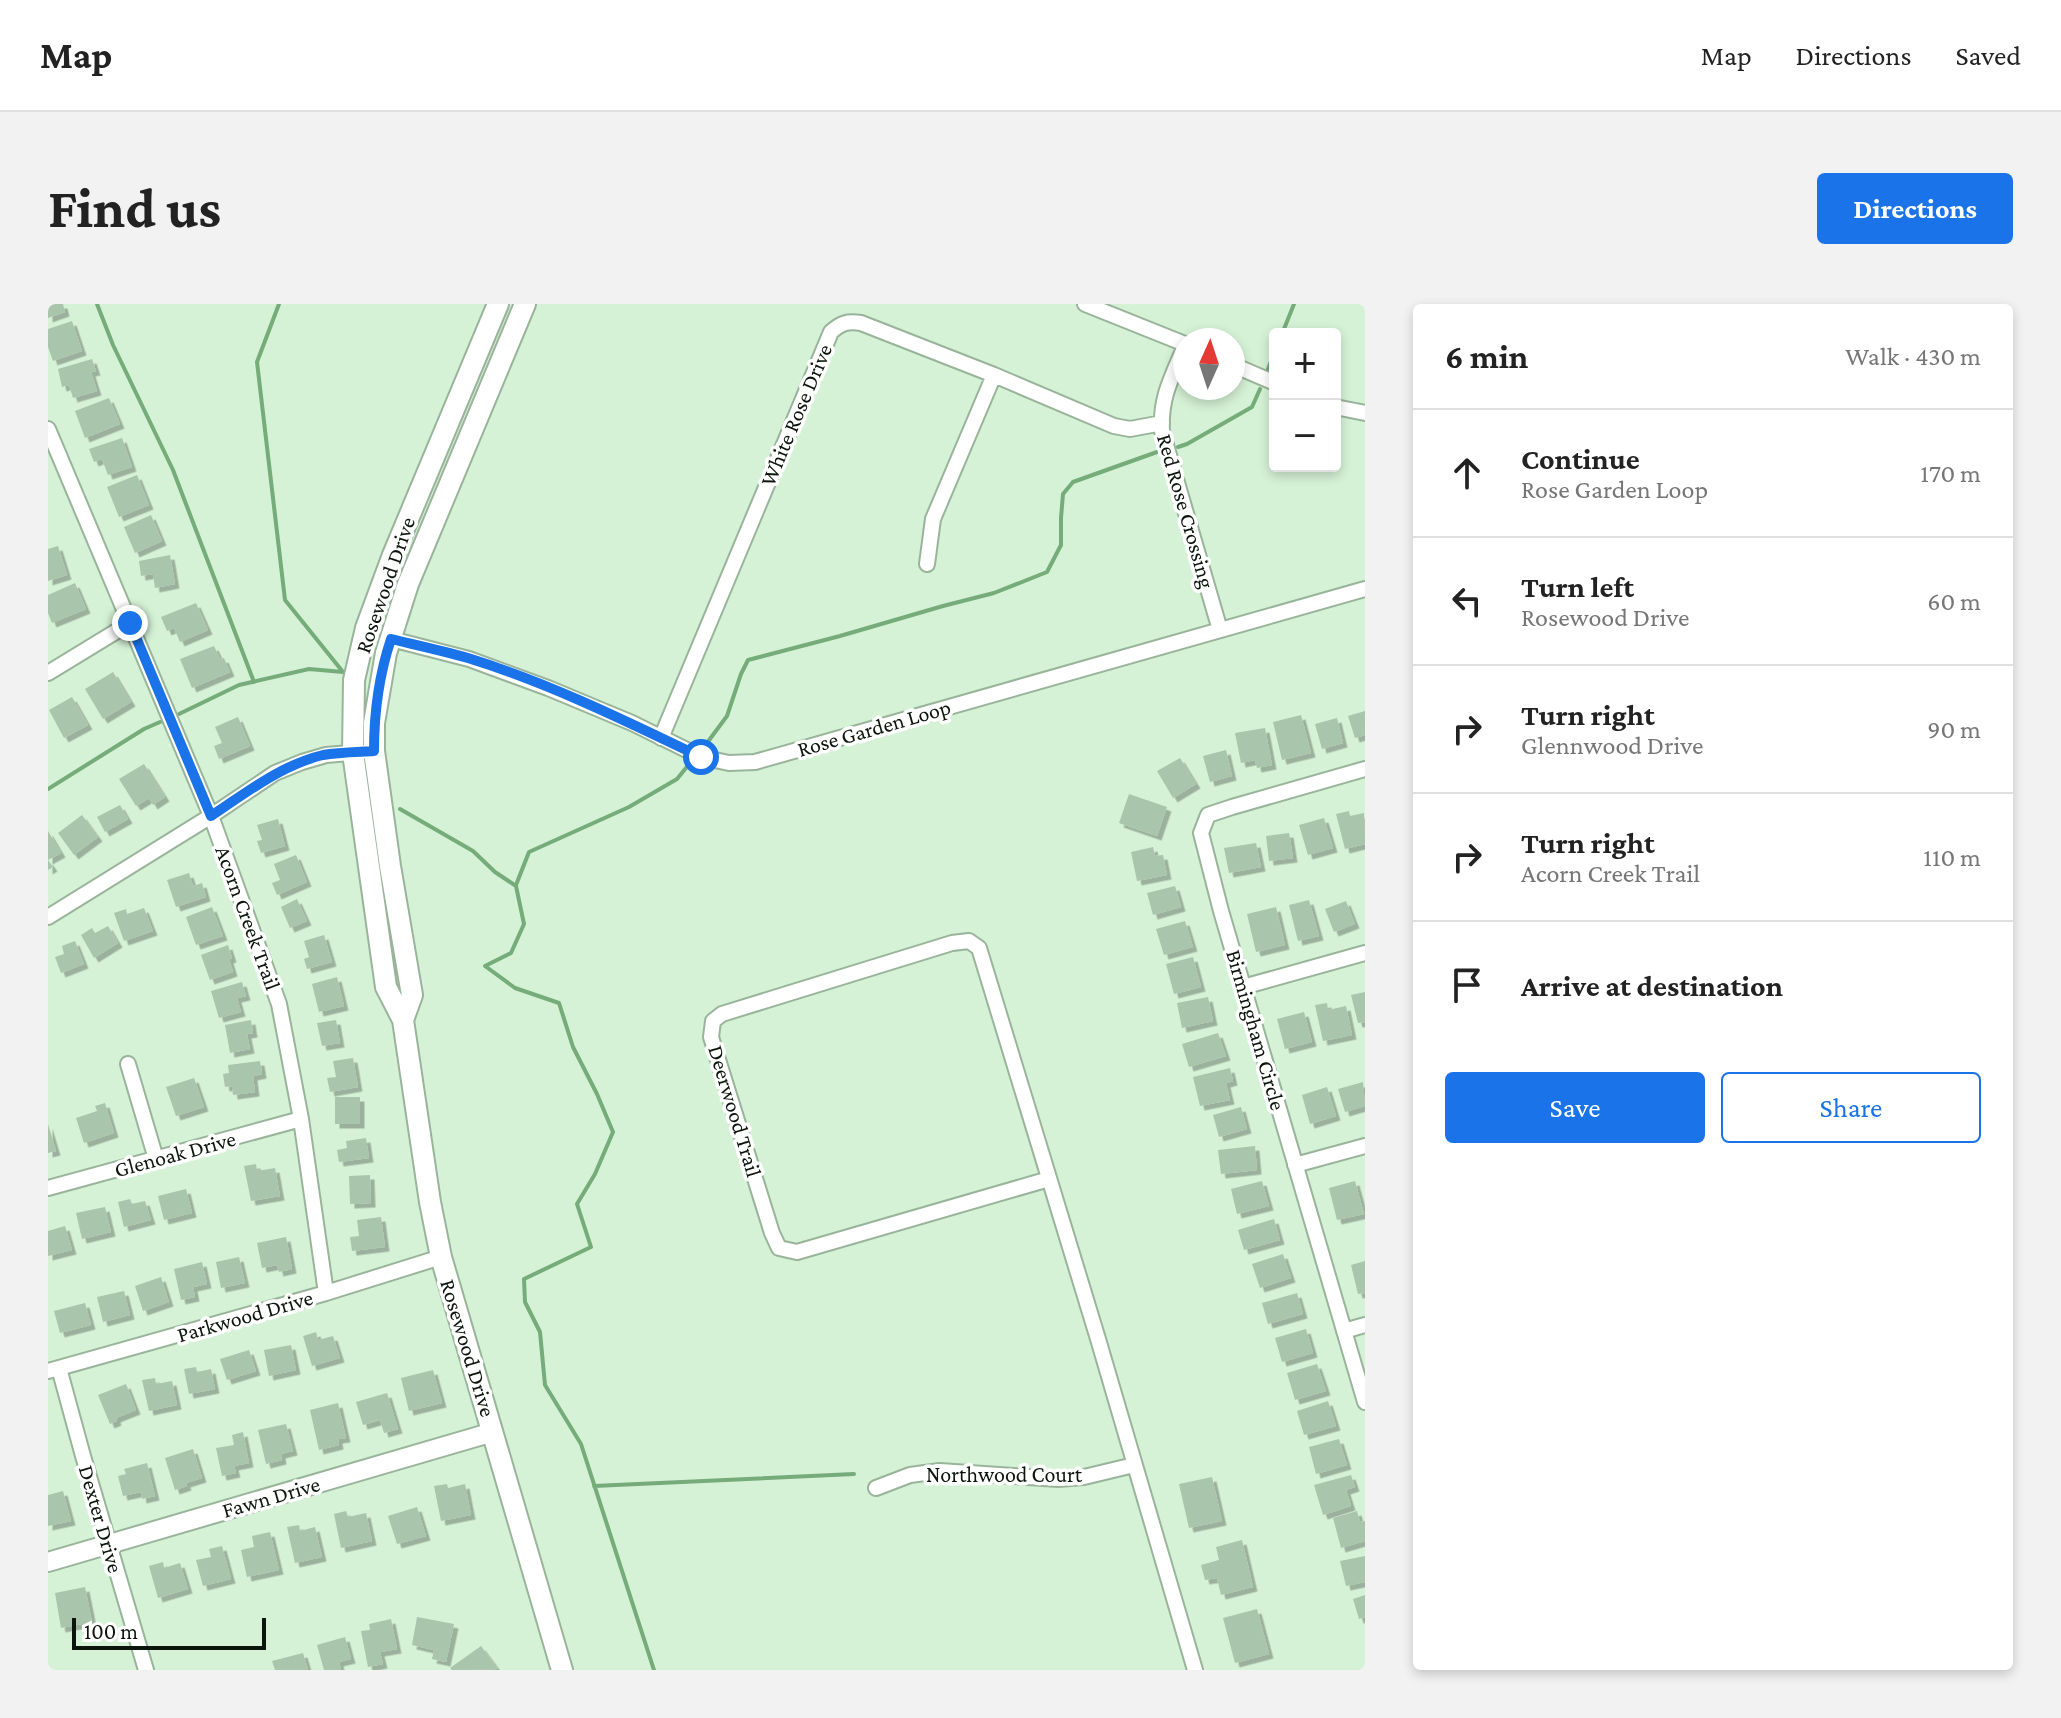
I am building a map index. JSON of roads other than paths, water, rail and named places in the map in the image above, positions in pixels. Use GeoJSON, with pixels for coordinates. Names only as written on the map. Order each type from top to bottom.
{"type":"FeatureCollection","features":[{"type":"Feature","properties":{"kind":"main road","name":"Rosewood Drive"},"geometry":{"type":"LineString","coordinates":[[498,304],[393,555],[366,628],[354,680],[353,753],[386,987],[403,1020],[441,1257],[562,1670]]}},
{"type":"Feature","properties":{"kind":"main road","name":"Rosewood Drive"},"geometry":{"type":"LineString","coordinates":[[403,1020],[412,995],[390,866],[374,751],[374,723],[386,653],[408,584],[525,304]]}},
{"type":"Feature","properties":{"kind":"street"},"geometry":{"type":"LineString","coordinates":[[1085,304],[1173,340]]}},
{"type":"Feature","properties":{"kind":"street","name":"White Rose Drive"},"geometry":{"type":"LineString","coordinates":[[661,738],[831,332],[840,323],[861,323],[1114,426],[1130,429],[1162,423]]}},
{"type":"Feature","properties":{"kind":"street"},"geometry":{"type":"LineString","coordinates":[[1245,370],[1269,380]]}},
{"type":"Feature","properties":{"kind":"street"},"geometry":{"type":"LineString","coordinates":[[927,564],[933,519],[994,375]]}},
{"type":"Feature","properties":{"kind":"street","name":"Red Rose Crossing"},"geometry":{"type":"LineString","coordinates":[[1173,375],[1161,409],[1162,423],[1220,630]]}},
{"type":"Feature","properties":{"kind":"street"},"geometry":{"type":"LineString","coordinates":[[1341,408],[1365,413]]}},
{"type":"Feature","properties":{"kind":"street","name":"Acorn Creek Trail"},"geometry":{"type":"LineString","coordinates":[[48,429],[211,816],[279,1004],[301,1119],[326,1293]]}},
{"type":"Feature","properties":{"kind":"street","name":"Rose Garden Loop"},"geometry":{"type":"LineString","coordinates":[[391,639],[469,659],[548,688],[701,757],[729,763],[755,762],[1365,589]]}},
{"type":"Feature","properties":{"kind":"street"},"geometry":{"type":"LineString","coordinates":[[48,673],[130,623]]}},
{"type":"Feature","properties":{"kind":"street"},"geometry":{"type":"LineString","coordinates":[[48,917],[275,773],[326,755],[374,751]]}},
{"type":"Feature","properties":{"kind":"street","name":"Birmingham Circle"},"geometry":{"type":"LineString","coordinates":[[1365,769],[1208,815],[1201,833],[1365,1402]]}},
{"type":"Feature","properties":{"kind":"street","name":"Deerwood Trail"},"geometry":{"type":"LineString","coordinates":[[1049,1179],[797,1252],[779,1248],[711,1037],[713,1021],[722,1014],[952,943],[969,941],[979,948],[1049,1179],[1195,1670]]}},
{"type":"Feature","properties":{"kind":"street"},"geometry":{"type":"LineString","coordinates":[[1243,987],[1365,953]]}},
{"type":"Feature","properties":{"kind":"street"},"geometry":{"type":"LineString","coordinates":[[128,1064],[156,1159]]}},
{"type":"Feature","properties":{"kind":"street","name":"Glenoak Drive"},"geometry":{"type":"LineString","coordinates":[[48,1188],[301,1119]]}},
{"type":"Feature","properties":{"kind":"street"},"geometry":{"type":"LineString","coordinates":[[1295,1165],[1365,1146]]}},
{"type":"Feature","properties":{"kind":"street","name":"Parkwood Drive"},"geometry":{"type":"LineString","coordinates":[[54,1370],[441,1257]]}},
{"type":"Feature","properties":{"kind":"street"},"geometry":{"type":"LineString","coordinates":[[1344,1331],[1365,1325]]}},
{"type":"Feature","properties":{"kind":"street","name":"Dexter Drive"},"geometry":{"type":"LineString","coordinates":[[54,1370],[146,1670]]}},
{"type":"Feature","properties":{"kind":"street","name":"Fawn Drive"},"geometry":{"type":"LineString","coordinates":[[48,1562],[493,1432]]}},
{"type":"Feature","properties":{"kind":"street","name":"Northwood Court"},"geometry":{"type":"LineString","coordinates":[[876,1488],[910,1475],[940,1471],[1058,1479],[1084,1477],[1134,1465]]}},
{"type":"Feature","properties":{"kind":"waterway"},"geometry":{"type":"LineString","coordinates":[[97,304],[113,345],[173,470],[254,682]]}},
{"type":"Feature","properties":{"kind":"waterway"},"geometry":{"type":"LineString","coordinates":[[279,304],[257,362],[285,600],[343,672]]}},
{"type":"Feature","properties":{"kind":"waterway"},"geometry":{"type":"LineString","coordinates":[[1284,328],[1294,304]]}},
{"type":"Feature","properties":{"kind":"waterway"},"geometry":{"type":"LineString","coordinates":[[1178,447],[1252,407],[1260,389]]}},
{"type":"Feature","properties":{"kind":"waterway"},"geometry":{"type":"LineString","coordinates":[[704,747],[727,716],[748,660],[994,593],[1047,572],[1061,545],[1063,494],[1073,482],[1157,452]]}},
{"type":"Feature","properties":{"kind":"waterway"},"geometry":{"type":"LineString","coordinates":[[179,714],[239,685],[309,669],[343,672]]}},
{"type":"Feature","properties":{"kind":"waterway"},"geometry":{"type":"LineString","coordinates":[[48,789],[160,722]]}},
{"type":"Feature","properties":{"kind":"waterway"},"geometry":{"type":"LineString","coordinates":[[516,885],[529,852],[629,807],[677,779],[690,763]]}},
{"type":"Feature","properties":{"kind":"waterway"},"geometry":{"type":"LineString","coordinates":[[400,809],[473,851],[516,886],[524,924],[511,953],[485,966],[515,988],[559,1003],[573,1047],[613,1132],[595,1174],[577,1204],[591,1247],[524,1279],[525,1302],[540,1332],[545,1385],[581,1444],[654,1670]]}},
{"type":"Feature","properties":{"kind":"waterway"},"geometry":{"type":"LineString","coordinates":[[594,1486],[854,1474]]}}]}
